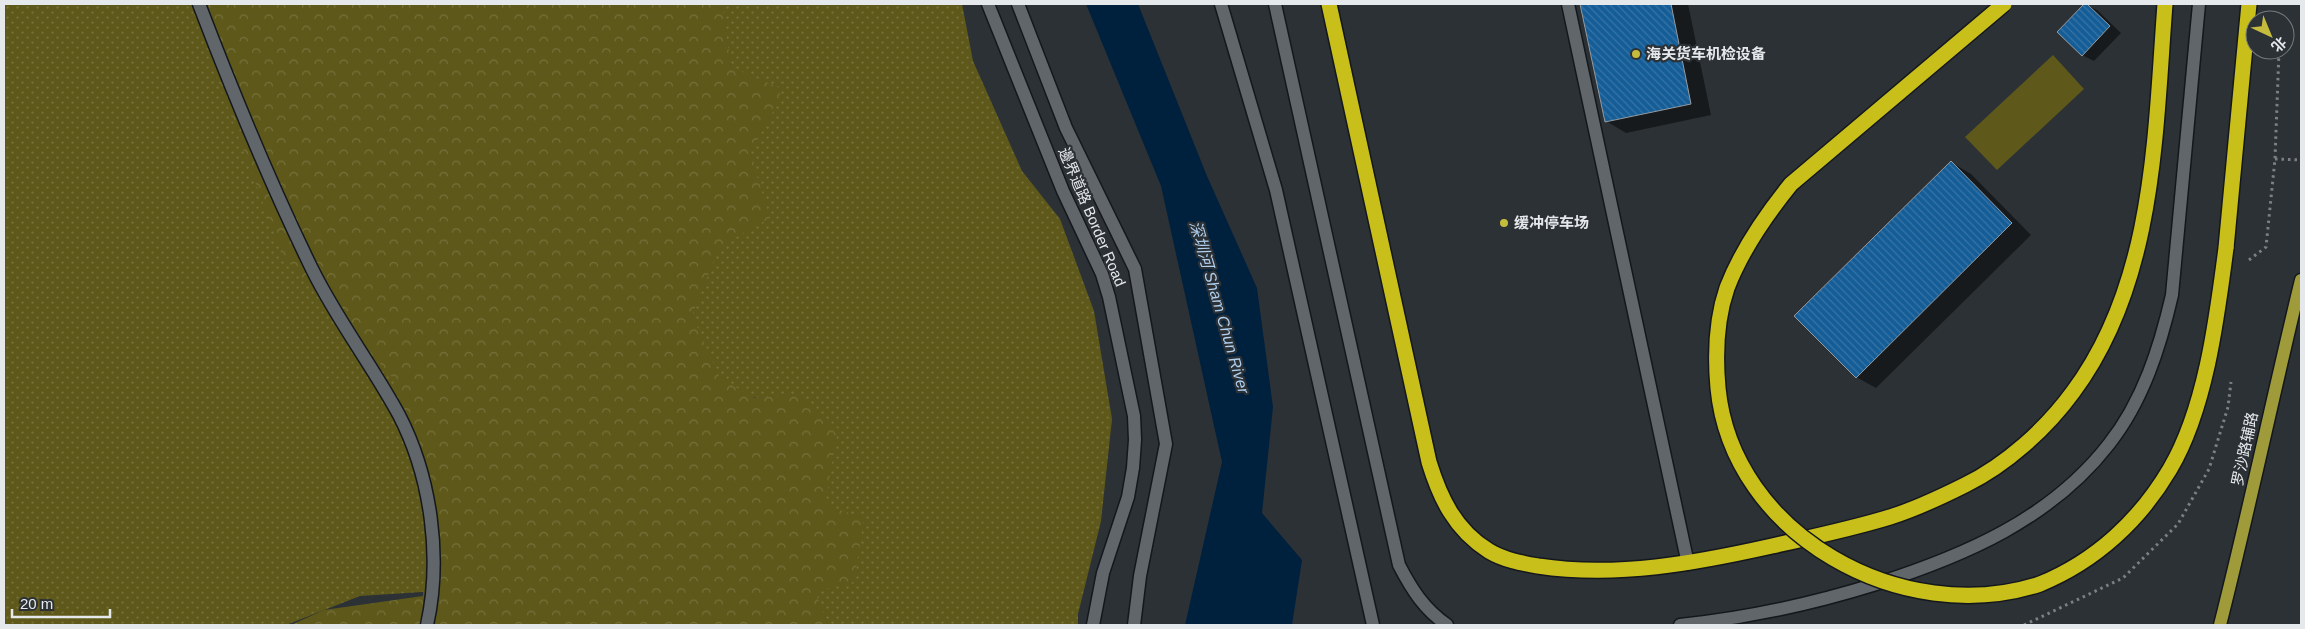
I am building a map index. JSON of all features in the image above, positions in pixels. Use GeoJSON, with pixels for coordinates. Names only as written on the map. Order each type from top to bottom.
{"type":"FeatureCollection","features":[{"type":"Feature","properties":{"kind":"highway"},"geometry":{"type":"LineString","coordinates":[[1329,4],[1429,462],[1437,487],[1450,514],[1468,536],[1491,552],[1515,562],[1559,569],[1595,570],[1692,563],[1826,534],[1892,516],[1933,501],[1968,484],[2002,462],[2039,430],[2072,394],[2096,358],[2114,320],[2129,280],[2149,176],[2165,4]]}},
{"type":"Feature","properties":{"kind":"highway"},"geometry":{"type":"LineString","coordinates":[[2004,4],[1791,184],[1763,218],[1742,254],[1727,289],[1719,319],[1715,362],[1719,401],[1728,437],[1741,467],[1759,495],[1779,520],[1806,545],[1834,564],[1862,578],[1898,590],[1937,597],[1973,598],[2008,593],[2040,584],[2075,566],[2127,527],[2152,497],[2171,467],[2185,437],[2199,395],[2214,331],[2226,248],[2249,4]]}},
{"type":"Feature","properties":{"kind":"main road","name":"罗沙路辅路"},"geometry":{"type":"LineString","coordinates":[[2220,625],[2241,543],[2275,387],[2301,280]]}},
{"type":"Feature","properties":{"kind":"lane"},"geometry":{"type":"LineString","coordinates":[[199,4],[232,88],[301,247],[333,308],[390,400],[408,438],[428,499],[434,543],[433,593],[427,625]]}},
{"type":"Feature","properties":{"kind":"lane","name":"邊界道路 Border Road"},"geometry":{"type":"LineString","coordinates":[[988,4],[1060,182],[1102,274],[1130,391],[1135,440],[1133,468],[1128,497],[1103,573],[1093,625]]}},
{"type":"Feature","properties":{"kind":"lane"},"geometry":{"type":"LineString","coordinates":[[1018,4],[1066,128],[1135,269],[1166,444],[1140,576],[1134,625]]}},
{"type":"Feature","properties":{"kind":"lane"},"geometry":{"type":"LineString","coordinates":[[1221,4],[1276,190],[1373,625]]}},
{"type":"Feature","properties":{"kind":"lane"},"geometry":{"type":"LineString","coordinates":[[1275,4],[1399,565],[1416,596],[1430,613],[1447,625]]}},
{"type":"Feature","properties":{"kind":"lane"},"geometry":{"type":"LineString","coordinates":[[1568,4],[1692,563]]}},
{"type":"Feature","properties":{"kind":"lane"},"geometry":{"type":"LineString","coordinates":[[1680,625],[1766,613],[1829,598],[1922,569],[1967,551],[2006,532],[2042,508],[2077,480],[2109,444],[2130,412],[2146,379],[2163,334],[2172,295],[2199,4]]}},
{"type":"Feature","properties":{"kind":"path"},"geometry":{"type":"LineString","coordinates":[[2242,265],[2266,247],[2275,159],[2279,60]]}},
{"type":"Feature","properties":{"kind":"path"},"geometry":{"type":"LineString","coordinates":[[2275,159],[2301,160]]}},
{"type":"Feature","properties":{"kind":"green space"},"geometry":{"type":"Polygon","coordinates":[[[4,4],[217,4],[363,270],[484,588],[360,596],[286,625],[4,625],[4,4]]]}},
{"type":"Feature","properties":{"kind":"green space"},"geometry":{"type":"Polygon","coordinates":[[[190,4],[722,4],[731,67],[782,89],[772,114],[750,153],[770,218],[720,246],[692,315],[720,378],[754,398],[802,395],[838,429],[825,505],[864,518],[854,582],[815,591],[828,625],[291,625],[324,610],[423,596],[426,493],[393,378],[282,255],[190,4]]]}},
{"type":"Feature","properties":{"kind":"green space"},"geometry":{"type":"Polygon","coordinates":[[[718,4],[962,4],[973,61],[1022,171],[1060,219],[1094,311],[1112,419],[1101,521],[1078,614],[1078,625],[828,625],[814,591],[825,506],[789,399],[716,396],[692,315],[731,67],[718,4]]]}},
{"type":"Feature","properties":{"kind":"green space"},"geometry":{"type":"Polygon","coordinates":[[[2053,55],[2084,89],[1997,170],[1965,137],[2053,55]]]}},
{"type":"Feature","properties":{"kind":"water","name":"深圳河 Sham Chun River"},"geometry":{"type":"Polygon","coordinates":[[[1086,4],[1138,4],[1207,176],[1257,288],[1273,407],[1262,513],[1302,560],[1292,625],[1185,625],[1222,462],[1161,186],[1086,4]]]}},
{"type":"Feature","properties":{"kind":"building","name":"海关货车机检设备"},"geometry":{"type":"Polygon","coordinates":[[[1580,4],[1671,4],[1691,104],[1605,122],[1580,4]]]}},
{"type":"Feature","properties":{"kind":"building"},"geometry":{"type":"Polygon","coordinates":[[[2084,4],[2087,4],[2110,26],[2082,56],[2057,32],[2084,4]]]}},
{"type":"Feature","properties":{"kind":"building"},"geometry":{"type":"Polygon","coordinates":[[[1951,161],[2012,223],[1856,378],[1794,316],[1951,161]]]}},
{"type":"Feature","properties":{"kind":"place","name":"海关货车机检设备"},"geometry":{"type":"Point","coordinates":[1636,54]}},
{"type":"Feature","properties":{"kind":"place","name":"缓冲停车场"},"geometry":{"type":"Point","coordinates":[1504,223]}}]}
